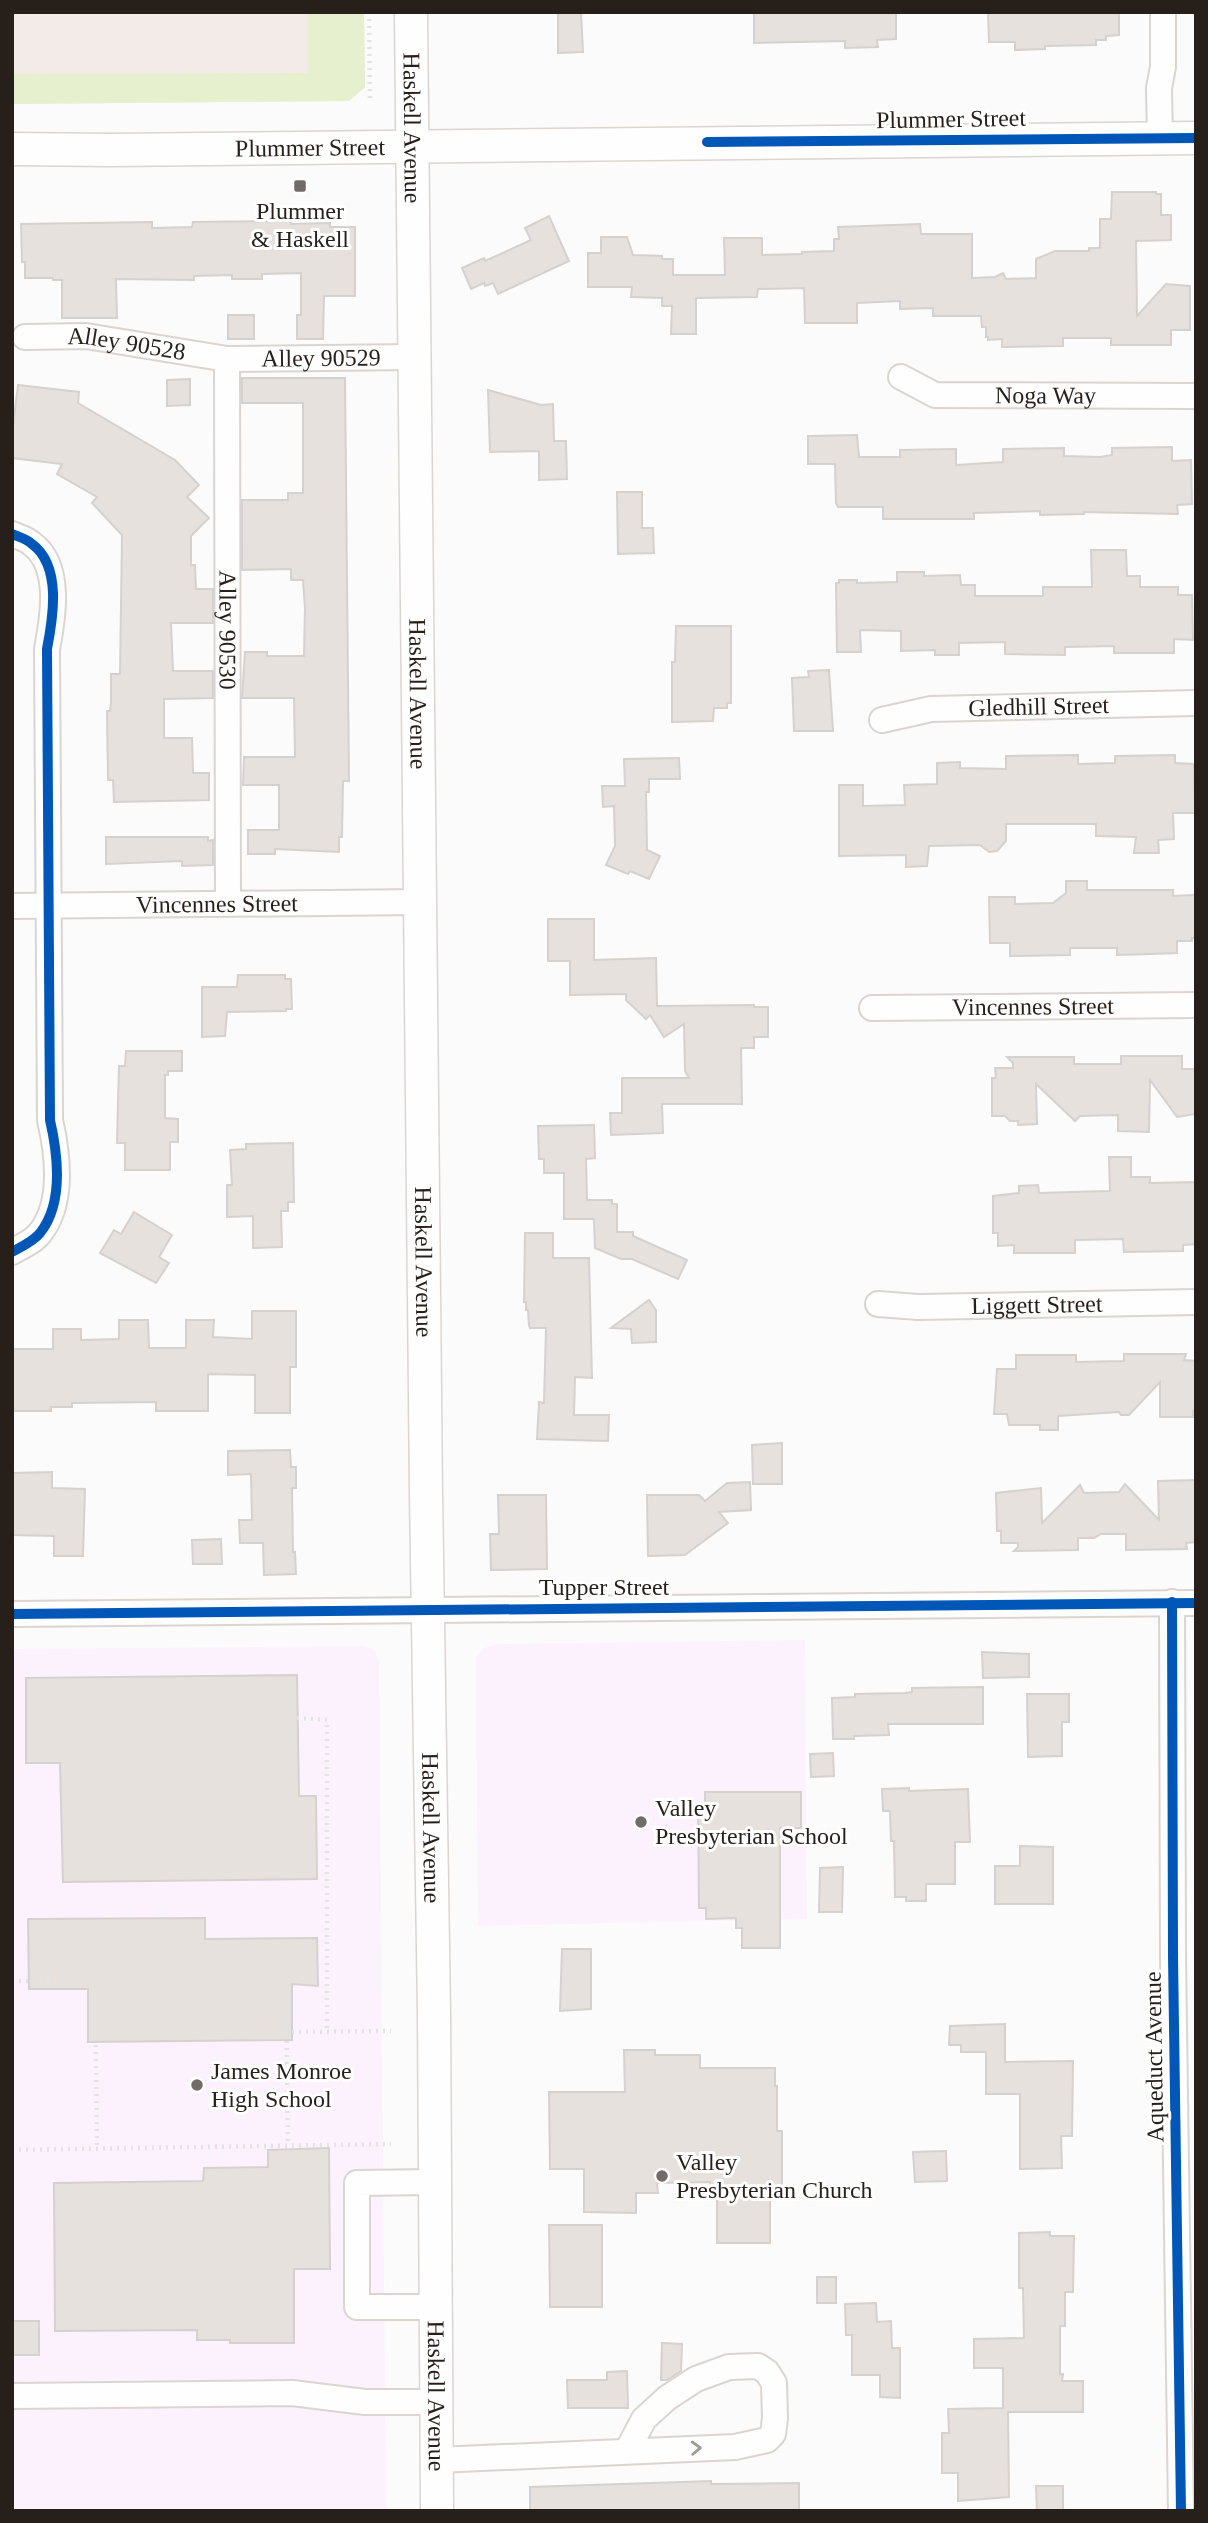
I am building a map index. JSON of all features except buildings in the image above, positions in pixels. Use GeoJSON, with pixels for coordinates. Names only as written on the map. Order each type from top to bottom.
{"type":"FeatureCollection","features":[{"type":"Feature","properties":{"kind":"main road","name":"Haskell Avenue"},"geometry":{"type":"LineString","coordinates":[[411,12],[434,2013],[437,2511]]}},
{"type":"Feature","properties":{"kind":"main road","name":"Plummer Street"},"geometry":{"type":"LineString","coordinates":[[12,149],[1196,138]]}},
{"type":"Feature","properties":{"kind":"street"},"geometry":{"type":"LineString","coordinates":[[1160,139],[1159,88],[1163,67],[1163,12]]}},
{"type":"Feature","properties":{"kind":"street","name":"Alley 90528"},"geometry":{"type":"LineString","coordinates":[[25,337],[86,337],[227,359]]}},
{"type":"Feature","properties":{"kind":"street","name":"Alley 90529"},"geometry":{"type":"LineString","coordinates":[[227,359],[416,357]]}},
{"type":"Feature","properties":{"kind":"street","name":"Alley 90530"},"geometry":{"type":"LineString","coordinates":[[227,359],[228,902]]}},
{"type":"Feature","properties":{"kind":"street","name":"Noga Way"},"geometry":{"type":"LineString","coordinates":[[901,377],[935,395],[1196,397]]}},
{"type":"Feature","properties":{"kind":"street"},"geometry":{"type":"LineString","coordinates":[[12,1252],[38,1236],[49,1218],[57,1178],[56,1147],[50,1120],[47,649],[53,619],[53,591],[48,565],[23,539]]}},
{"type":"Feature","properties":{"kind":"street","name":"Gledhill Street"},"geometry":{"type":"LineString","coordinates":[[882,720],[931,709],[1196,703]]}},
{"type":"Feature","properties":{"kind":"street","name":"Vincennes Street"},"geometry":{"type":"LineString","coordinates":[[12,906],[421,902]]}},
{"type":"Feature","properties":{"kind":"street","name":"Vincennes Street"},"geometry":{"type":"LineString","coordinates":[[872,1008],[1196,1005]]}},
{"type":"Feature","properties":{"kind":"street","name":"Liggett Street"},"geometry":{"type":"LineString","coordinates":[[878,1304],[918,1307],[1196,1302]]}},
{"type":"Feature","properties":{"kind":"street","name":"Tupper Street"},"geometry":{"type":"LineString","coordinates":[[12,1614],[1184,1602]]}},
{"type":"Feature","properties":{"kind":"street","name":"Aqueduct Avenue"},"geometry":{"type":"LineString","coordinates":[[1181,2511],[1173,1956],[1184,1602]]}},
{"type":"Feature","properties":{"kind":"street"},"geometry":{"type":"LineString","coordinates":[[434,2182],[357,2183],[357,2307],[435,2307]]}},
{"type":"Feature","properties":{"kind":"street"},"geometry":{"type":"LineString","coordinates":[[437,2460],[735,2447],[767,2440],[772,2434],[775,2418],[774,2383],[767,2372],[758,2367],[729,2367],[696,2379],[667,2398],[644,2419],[627,2451]]}},
{"type":"Feature","properties":{"kind":"street"},"geometry":{"type":"LineString","coordinates":[[12,2396],[292,2393],[365,2402],[435,2402]]}},
{"type":"Feature","properties":{"kind":"path"},"geometry":{"type":"LineString","coordinates":[[369,12],[370,103]]}},
{"type":"Feature","properties":{"kind":"path"},"geometry":{"type":"LineString","coordinates":[[297,1718],[327,1720],[327,2032]]}},
{"type":"Feature","properties":{"kind":"path"},"geometry":{"type":"LineString","coordinates":[[12,1981],[95,1981],[97,2149]]}},
{"type":"Feature","properties":{"kind":"path"},"geometry":{"type":"LineString","coordinates":[[286,1984],[288,2144]]}},
{"type":"Feature","properties":{"kind":"path"},"geometry":{"type":"LineString","coordinates":[[292,2032],[391,2031]]}},
{"type":"Feature","properties":{"kind":"path"},"geometry":{"type":"LineString","coordinates":[[12,2150],[391,2144]]}},
{"type":"Feature","properties":{"kind":"shaded area"},"geometry":{"type":"Polygon","coordinates":[[[12,12],[364,12],[365,87],[349,101],[12,104],[12,12]]]}},
{"type":"Feature","properties":{"kind":"shaded area","name":"Valley Presbyterian School"},"geometry":{"type":"Polygon","coordinates":[[[805,1640],[807,1919],[478,1926],[476,1666],[477,1656],[484,1648],[499,1644],[805,1640]]]}},
{"type":"Feature","properties":{"kind":"shaded area","name":"James Monroe High School"},"geometry":{"type":"Polygon","coordinates":[[[364,1646],[374,1650],[379,1660],[386,2511],[12,2511],[12,1649],[364,1646]]]}},
{"type":"Feature","properties":{"kind":"green space"},"geometry":{"type":"Polygon","coordinates":[[[308,12],[364,12],[365,87],[349,101],[12,104],[12,74],[308,73],[308,12]]]}},
{"type":"Feature","properties":{"kind":"cycle path"},"geometry":{"type":"LineString","coordinates":[[707,142],[1196,138]]}},
{"type":"Feature","properties":{"kind":"cycle path"},"geometry":{"type":"LineString","coordinates":[[12,534],[28,541],[42,554],[52,579],[53,608],[47,649],[50,1120],[57,1163],[56,1193],[48,1221],[34,1239],[12,1252]]}},
{"type":"Feature","properties":{"kind":"cycle path"},"geometry":{"type":"LineString","coordinates":[[1172,1602],[1173,1956],[1181,2511]]}},
{"type":"Feature","properties":{"kind":"cycle path"},"geometry":{"type":"LineString","coordinates":[[12,1614],[1196,1603]]}},
{"type":"Feature","properties":{"kind":"place","name":"Plummer & Haskell"},"geometry":{"type":"Point","coordinates":[300,186]}},
{"type":"Feature","properties":{"kind":"place","name":"Valley Presbyterian School"},"geometry":{"type":"Point","coordinates":[641,1822]}},
{"type":"Feature","properties":{"kind":"place","name":"James Monroe High School"},"geometry":{"type":"Point","coordinates":[197,2085]}},
{"type":"Feature","properties":{"kind":"place","name":"Valley Presbyterian Church"},"geometry":{"type":"Point","coordinates":[662,2176]}}]}
